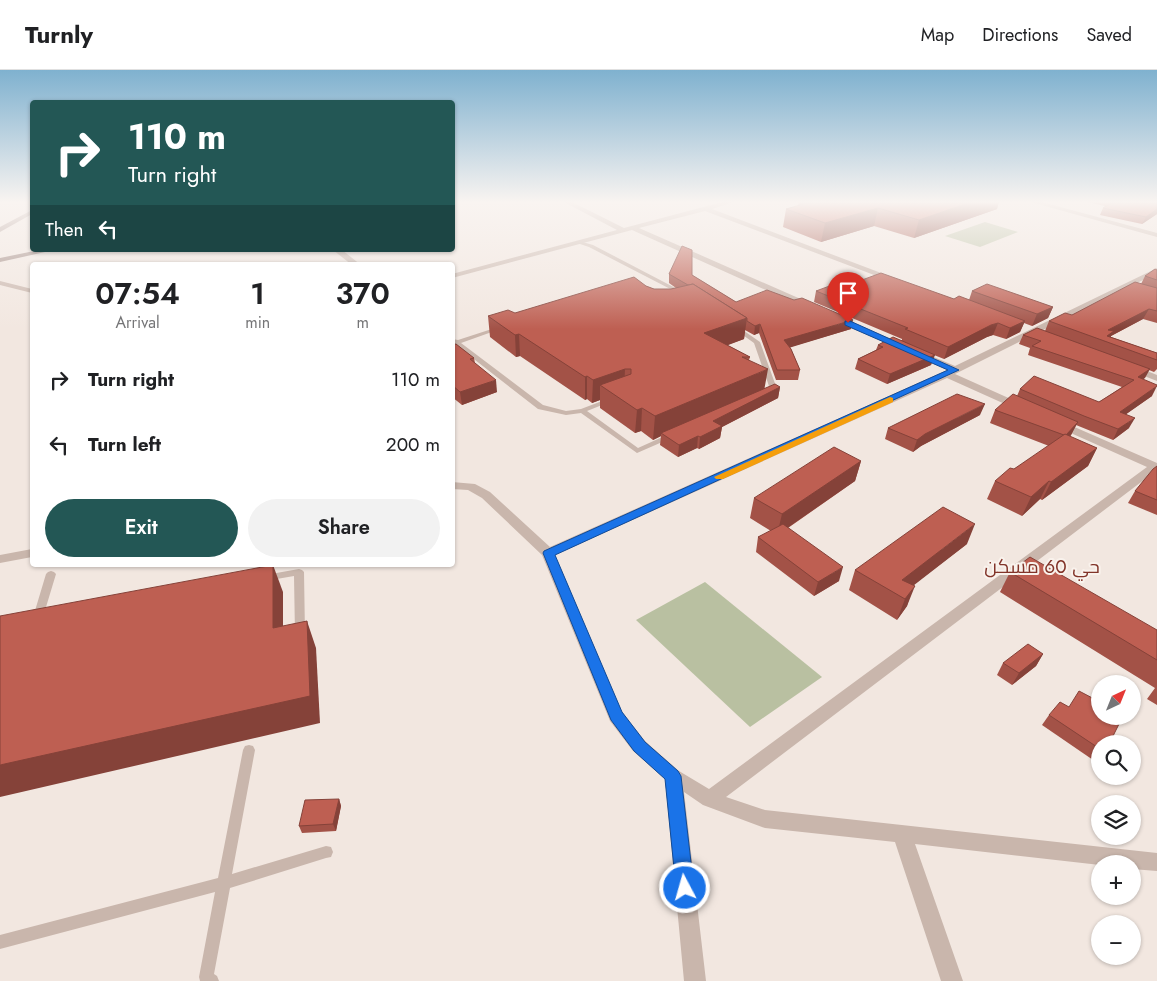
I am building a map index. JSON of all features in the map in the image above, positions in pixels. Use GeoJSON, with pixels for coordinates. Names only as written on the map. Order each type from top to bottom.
{"type":"FeatureCollection","features":[{"type":"Feature","properties":{"kind":"street"},"geometry":{"type":"LineString","coordinates":[[455,275],[573,244]]}},
{"type":"Feature","properties":{"kind":"street"},"geometry":{"type":"LineString","coordinates":[[668,244],[821,311]]}},
{"type":"Feature","properties":{"kind":"street"},"geometry":{"type":"LineString","coordinates":[[799,244],[903,282]]}},
{"type":"Feature","properties":{"kind":"street"},"geometry":{"type":"LineString","coordinates":[[0,260],[40,252]]}},
{"type":"Feature","properties":{"kind":"street"},"geometry":{"type":"LineString","coordinates":[[340,252],[353,262]]}},
{"type":"Feature","properties":{"kind":"street"},"geometry":{"type":"LineString","coordinates":[[548,553],[1038,333],[1157,270]]}},
{"type":"Feature","properties":{"kind":"street"},"geometry":{"type":"LineString","coordinates":[[0,283],[30,290]]}},
{"type":"Feature","properties":{"kind":"street"},"geometry":{"type":"LineString","coordinates":[[1126,286],[1141,291]]}},
{"type":"Feature","properties":{"kind":"street"},"geometry":{"type":"LineString","coordinates":[[830,315],[1028,410]]}},
{"type":"Feature","properties":{"kind":"street"},"geometry":{"type":"LineString","coordinates":[[1024,328],[1038,333]]}},
{"type":"Feature","properties":{"kind":"street"},"geometry":{"type":"LineString","coordinates":[[1122,364],[1157,378]]}},
{"type":"Feature","properties":{"kind":"street"},"geometry":{"type":"LineString","coordinates":[[708,799],[1156,467],[1046,418]]}},
{"type":"Feature","properties":{"kind":"street"},"geometry":{"type":"LineString","coordinates":[[455,485],[472,487],[486,495],[548,553],[616,716],[639,746],[673,776],[708,799],[765,819],[1157,862]]}},
{"type":"Feature","properties":{"kind":"street"},"geometry":{"type":"LineString","coordinates":[[0,559],[30,553]]}},
{"type":"Feature","properties":{"kind":"street"},"geometry":{"type":"LineString","coordinates":[[673,776],[695,981]]}},
{"type":"Feature","properties":{"kind":"street"},"geometry":{"type":"LineString","coordinates":[[902,834],[952,981]]}},
{"type":"Feature","properties":{"kind":"lane"},"geometry":{"type":"LineString","coordinates":[[584,244],[687,297]]}},
{"type":"Feature","properties":{"kind":"lane"},"geometry":{"type":"LineString","coordinates":[[657,288],[665,285]]}},
{"type":"Feature","properties":{"kind":"lane"},"geometry":{"type":"LineString","coordinates":[[725,321],[757,342],[774,389],[762,397]]}},
{"type":"Feature","properties":{"kind":"lane"},"geometry":{"type":"LineString","coordinates":[[455,340],[511,325]]}},
{"type":"Feature","properties":{"kind":"lane"},"geometry":{"type":"LineString","coordinates":[[455,341],[541,407],[566,413],[582,411],[618,397]]}},
{"type":"Feature","properties":{"kind":"lane"},"geometry":{"type":"LineString","coordinates":[[582,411],[637,451],[682,432]]}},
{"type":"Feature","properties":{"kind":"lane"},"geometry":{"type":"LineString","coordinates":[[250,580],[299,572],[300,635]]}},
{"type":"Feature","properties":{"kind":"lane"},"geometry":{"type":"LineString","coordinates":[[38,617],[52,574]]}},
{"type":"Feature","properties":{"kind":"lane"},"geometry":{"type":"LineString","coordinates":[[212,981],[206,977],[249,750]]}},
{"type":"Feature","properties":{"kind":"lane"},"geometry":{"type":"LineString","coordinates":[[0,942],[224,883],[326,852]]}},
{"type":"Feature","properties":{"kind":"green space"},"geometry":{"type":"Polygon","coordinates":[[[969,244],[989,244],[980,247],[969,244]]]}},
{"type":"Feature","properties":{"kind":"green space"},"geometry":{"type":"Polygon","coordinates":[[[705,582],[822,677],[750,727],[636,620],[705,582]]]}},
{"type":"Feature","properties":{"kind":"building"},"geometry":{"type":"Polygon","coordinates":[[[682,246],[692,250],[692,275],[736,302],[767,290],[794,300],[802,298],[853,320],[784,340],[791,349],[800,370],[777,370],[760,324],[755,326],[747,321],[747,318],[693,284],[688,285],[669,274],[682,246]]]}},
{"type":"Feature","properties":{"kind":"building"},"geometry":{"type":"Polygon","coordinates":[[[1155,269],[1157,270],[1157,280],[1145,276],[1155,269]]]}},
{"type":"Feature","properties":{"kind":"building"},"geometry":{"type":"Polygon","coordinates":[[[881,273],[954,299],[959,296],[1025,321],[1010,328],[998,323],[991,325],[948,347],[905,329],[908,328],[816,291],[854,277],[862,280],[881,273]]]}},
{"type":"Feature","properties":{"kind":"building"},"geometry":{"type":"Polygon","coordinates":[[[634,277],[646,286],[654,289],[671,289],[693,284],[747,318],[704,333],[750,357],[742,357],[768,369],[655,416],[642,408],[637,410],[600,385],[631,374],[631,369],[625,369],[593,380],[587,376],[585,377],[519,334],[515,335],[488,316],[508,310],[515,313],[634,277]]]}},
{"type":"Feature","properties":{"kind":"building"},"geometry":{"type":"Polygon","coordinates":[[[1135,282],[1157,288],[1157,311],[1149,309],[1108,330],[1114,331],[1107,336],[1157,353],[1157,360],[1049,321],[1065,313],[1072,315],[1135,282]]]}},
{"type":"Feature","properties":{"kind":"building"},"geometry":{"type":"Polygon","coordinates":[[[987,284],[1053,307],[1037,314],[972,291],[987,284]]]}},
{"type":"Feature","properties":{"kind":"building"},"geometry":{"type":"Polygon","coordinates":[[[1037,328],[1150,369],[1138,377],[1157,386],[1120,412],[1135,418],[1118,429],[1020,389],[1034,376],[1099,402],[1134,380],[1032,346],[1041,341],[1023,335],[1037,328]]]}},
{"type":"Feature","properties":{"kind":"building"},"geometry":{"type":"Polygon","coordinates":[[[893,337],[935,355],[890,374],[858,359],[883,347],[878,345],[893,337]]]}},
{"type":"Feature","properties":{"kind":"building"},"geometry":{"type":"Polygon","coordinates":[[[455,344],[474,358],[470,359],[496,380],[460,392],[455,388],[455,344]]]}},
{"type":"Feature","properties":{"kind":"building"},"geometry":{"type":"Polygon","coordinates":[[[775,384],[780,387],[713,421],[722,426],[700,437],[698,436],[679,445],[661,433],[775,384]]]}},
{"type":"Feature","properties":{"kind":"building"},"geometry":{"type":"Polygon","coordinates":[[[957,394],[985,404],[925,434],[917,440],[888,428],[957,394]]]}},
{"type":"Feature","properties":{"kind":"building"},"geometry":{"type":"Polygon","coordinates":[[[1013,394],[1078,422],[1064,435],[995,410],[1013,394]]]}},
{"type":"Feature","properties":{"kind":"building"},"geometry":{"type":"Polygon","coordinates":[[[1065,434],[1097,448],[1051,482],[1049,481],[1031,497],[995,481],[1010,468],[1014,469],[1065,434]]]}},
{"type":"Feature","properties":{"kind":"building"},"geometry":{"type":"Polygon","coordinates":[[[834,447],[861,461],[782,514],[754,498],[834,447]]]}},
{"type":"Feature","properties":{"kind":"building"},"geometry":{"type":"Polygon","coordinates":[[[1157,466],[1157,500],[1135,491],[1157,466]]]}},
{"type":"Feature","properties":{"kind":"building"},"geometry":{"type":"Polygon","coordinates":[[[943,507],[975,524],[902,580],[915,586],[905,599],[855,570],[943,507]]]}},
{"type":"Feature","properties":{"kind":"building"},"geometry":{"type":"Polygon","coordinates":[[[783,524],[843,567],[818,582],[758,537],[783,524]]]}},
{"type":"Feature","properties":{"kind":"building"},"geometry":{"type":"Polygon","coordinates":[[[1030,557],[1157,630],[1157,660],[1010,572],[1030,557]]]}},
{"type":"Feature","properties":{"kind":"building"},"geometry":{"type":"Polygon","coordinates":[[[262,567],[273,567],[273,628],[307,621],[310,696],[0,765],[0,616],[262,567]]]}},
{"type":"Feature","properties":{"kind":"building"},"geometry":{"type":"Polygon","coordinates":[[[1028,644],[1043,654],[1019,673],[1003,663],[1028,644]]]}},
{"type":"Feature","properties":{"kind":"building"},"geometry":{"type":"Polygon","coordinates":[[[1079,691],[1091,697],[1091,725],[1118,725],[1114,735],[1091,735],[1091,743],[1049,715],[1060,702],[1069,707],[1079,691]]]}},
{"type":"Feature","properties":{"kind":"building"},"geometry":{"type":"Polygon","coordinates":[[[339,799],[333,824],[299,826],[305,800],[339,799]]]}},
{"type":"Feature","properties":{"kind":"slow traffic"},"geometry":{"type":"LineString","coordinates":[[720,477],[890,400]]}},
{"type":"Feature","properties":{"kind":"district","name":"حي 60 مسكن"},"geometry":{"type":"Point","coordinates":[1042,566]}},
{"type":"Feature","properties":{"kind":"route"},"geometry":{"type":"LineString","coordinates":[[685,888],[673,776],[639,746],[616,716],[548,553],[955,370],[848,323]]}}]}
